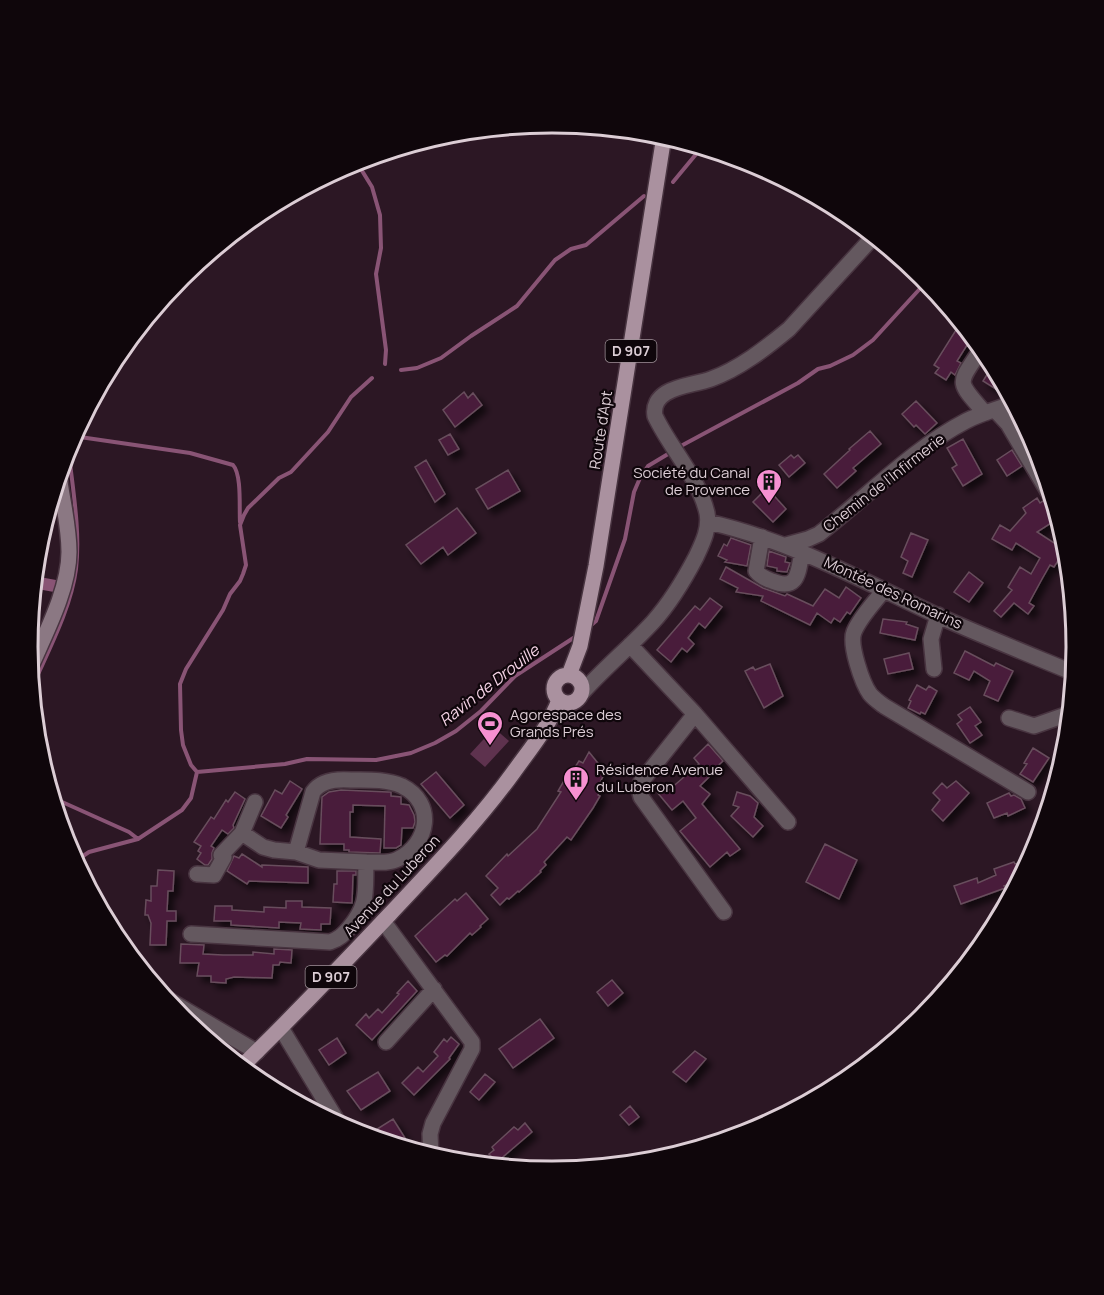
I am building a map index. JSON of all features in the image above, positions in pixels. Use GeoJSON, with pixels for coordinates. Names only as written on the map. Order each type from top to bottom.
{"type":"FeatureCollection","features":[{"type":"Feature","properties":{"kind":"main road","name":"Route d'Apt"},"geometry":{"type":"LineString","coordinates":[[581,682],[579,651],[610,489],[663,146]]}},
{"type":"Feature","properties":{"kind":"main road"},"geometry":{"type":"LineString","coordinates":[[562,677],[581,682],[576,701],[563,701],[555,695],[555,685],[562,677]]}},
{"type":"Feature","properties":{"kind":"main road","name":"Avenue du Luberon"},"geometry":{"type":"LineString","coordinates":[[247,1062],[345,962],[470,828],[563,701]]}},
{"type":"Feature","properties":{"kind":"street"},"geometry":{"type":"LineString","coordinates":[[581,682],[630,645],[654,621],[687,574],[703,543],[708,522],[705,506],[660,425],[654,411],[658,400],[671,390],[713,378],[742,363],[774,342],[868,242]]}},
{"type":"Feature","properties":{"kind":"street"},"geometry":{"type":"LineString","coordinates":[[976,357],[965,374],[962,383],[964,388],[1008,424],[1033,466]]}},
{"type":"Feature","properties":{"kind":"street","name":"Chemin de l'Infirmerie"},"geometry":{"type":"LineString","coordinates":[[786,545],[819,534],[918,453],[956,427],[1006,406]]}},
{"type":"Feature","properties":{"kind":"street"},"geometry":{"type":"LineString","coordinates":[[38,648],[57,603],[69,564],[68,533],[58,503]]}},
{"type":"Feature","properties":{"kind":"street","name":"Montée des Romarins"},"geometry":{"type":"LineString","coordinates":[[708,522],[786,545],[938,615],[1065,669]]}},
{"type":"Feature","properties":{"kind":"street"},"geometry":{"type":"LineString","coordinates":[[762,537],[757,573],[781,585],[790,584],[796,578],[802,552]]}},
{"type":"Feature","properties":{"kind":"street"},"geometry":{"type":"LineString","coordinates":[[884,590],[855,628],[852,637],[864,684],[872,696],[884,706],[1028,792]]}},
{"type":"Feature","properties":{"kind":"street"},"geometry":{"type":"LineString","coordinates":[[934,669],[931,639],[938,615]]}},
{"type":"Feature","properties":{"kind":"street"},"geometry":{"type":"LineString","coordinates":[[630,645],[695,714],[788,822]]}},
{"type":"Feature","properties":{"kind":"street"},"geometry":{"type":"LineString","coordinates":[[695,714],[641,782],[639,792],[724,912]]}},
{"type":"Feature","properties":{"kind":"street"},"geometry":{"type":"LineString","coordinates":[[1009,718],[1034,726],[1062,715]]}},
{"type":"Feature","properties":{"kind":"street"},"geometry":{"type":"LineString","coordinates":[[242,833],[263,847],[296,852],[322,861],[392,861],[399,859],[412,848],[423,830],[426,818],[422,805],[416,796],[400,785],[374,780],[341,779],[318,786],[313,792],[296,852]]}},
{"type":"Feature","properties":{"kind":"street"},"geometry":{"type":"LineString","coordinates":[[197,874],[214,874],[224,857],[221,855],[242,833],[255,802]]}},
{"type":"Feature","properties":{"kind":"street"},"geometry":{"type":"LineString","coordinates":[[191,934],[324,942],[338,940],[360,914],[365,899],[366,862]]}},
{"type":"Feature","properties":{"kind":"street"},"geometry":{"type":"LineString","coordinates":[[360,914],[379,926],[434,989],[471,1040],[472,1045],[433,1123],[430,1134],[431,1147]]}},
{"type":"Feature","properties":{"kind":"street"},"geometry":{"type":"LineString","coordinates":[[338,940],[345,962]]}},
{"type":"Feature","properties":{"kind":"street"},"geometry":{"type":"LineString","coordinates":[[386,1042],[434,989]]}},
{"type":"Feature","properties":{"kind":"street"},"geometry":{"type":"LineString","coordinates":[[189,1012],[257,1052]]}},
{"type":"Feature","properties":{"kind":"street"},"geometry":{"type":"LineString","coordinates":[[281,1028],[332,1113]]}},
{"type":"Feature","properties":{"kind":"shaded area","name":"Agorespace des Grands Prés"},"geometry":{"type":"Polygon","coordinates":[[[494,728],[509,741],[485,767],[470,754],[494,728]]]}},
{"type":"Feature","properties":{"kind":"building"},"geometry":{"type":"Polygon","coordinates":[[[956,329],[969,346],[967,345],[957,361],[961,363],[955,375],[951,372],[946,380],[935,373],[939,368],[934,365],[956,329]]]}},
{"type":"Feature","properties":{"kind":"building"},"geometry":{"type":"Polygon","coordinates":[[[988,374],[998,391],[983,381],[988,374]]]}},
{"type":"Feature","properties":{"kind":"building"},"geometry":{"type":"Polygon","coordinates":[[[464,392],[468,398],[473,393],[482,405],[455,427],[443,410],[464,392]]]}},
{"type":"Feature","properties":{"kind":"building"},"geometry":{"type":"Polygon","coordinates":[[[916,401],[937,423],[925,434],[916,425],[914,427],[902,414],[916,401]]]}},
{"type":"Feature","properties":{"kind":"building"},"geometry":{"type":"Polygon","coordinates":[[[870,431],[881,444],[853,468],[856,471],[837,488],[824,474],[870,431]]]}},
{"type":"Feature","properties":{"kind":"building"},"geometry":{"type":"Polygon","coordinates":[[[450,434],[459,449],[448,455],[439,440],[450,434]]]}},
{"type":"Feature","properties":{"kind":"building"},"geometry":{"type":"Polygon","coordinates":[[[963,439],[982,474],[963,486],[952,468],[957,465],[947,448],[963,439]]]}},
{"type":"Feature","properties":{"kind":"building"},"geometry":{"type":"Polygon","coordinates":[[[1012,450],[1022,466],[1007,476],[997,460],[1012,450]]]}},
{"type":"Feature","properties":{"kind":"building"},"geometry":{"type":"Polygon","coordinates":[[[791,455],[794,458],[798,455],[805,463],[789,477],[779,465],[791,455]]]}},
{"type":"Feature","properties":{"kind":"building"},"geometry":{"type":"Polygon","coordinates":[[[426,460],[445,494],[435,502],[415,467],[426,460]]]}},
{"type":"Feature","properties":{"kind":"building"},"geometry":{"type":"Polygon","coordinates":[[[508,470],[520,491],[488,509],[476,489],[508,470]]]}},
{"type":"Feature","properties":{"kind":"building","name":"Société du Canal de Provence"},"geometry":{"type":"Polygon","coordinates":[[[767,488],[786,509],[773,522],[753,502],[767,488]]]}},
{"type":"Feature","properties":{"kind":"building"},"geometry":{"type":"Polygon","coordinates":[[[1037,498],[1040,503],[1045,502],[1051,523],[1037,532],[1056,544],[1059,559],[1054,567],[1050,565],[1029,603],[1034,606],[1028,614],[1014,603],[1001,617],[994,611],[1012,590],[1008,587],[1020,567],[1031,574],[1040,558],[1016,543],[1012,550],[992,539],[1000,525],[1010,531],[1026,513],[1023,508],[1037,498]]]}},
{"type":"Feature","properties":{"kind":"building"},"geometry":{"type":"Polygon","coordinates":[[[457,508],[476,533],[448,555],[443,547],[421,564],[406,545],[457,508]]]}},
{"type":"Feature","properties":{"kind":"building"},"geometry":{"type":"Polygon","coordinates":[[[911,533],[928,540],[912,577],[903,573],[908,561],[901,557],[911,533]]]}},
{"type":"Feature","properties":{"kind":"building"},"geometry":{"type":"Polygon","coordinates":[[[731,538],[751,545],[747,566],[725,562],[727,560],[718,556],[724,544],[727,546],[731,538]]]}},
{"type":"Feature","properties":{"kind":"building"},"geometry":{"type":"Polygon","coordinates":[[[769,551],[786,557],[785,562],[790,563],[787,572],[777,571],[777,568],[767,566],[769,551]]]}},
{"type":"Feature","properties":{"kind":"building"},"geometry":{"type":"Polygon","coordinates":[[[726,567],[763,588],[785,596],[787,594],[813,606],[825,589],[839,598],[846,587],[861,598],[850,614],[847,612],[840,622],[834,618],[831,623],[817,613],[810,625],[761,601],[763,596],[736,592],[738,588],[720,579],[726,567]]]}},
{"type":"Feature","properties":{"kind":"building"},"geometry":{"type":"Polygon","coordinates":[[[969,572],[983,583],[969,602],[954,592],[969,572]]]}},
{"type":"Feature","properties":{"kind":"building"},"geometry":{"type":"Polygon","coordinates":[[[710,598],[722,607],[705,628],[699,623],[688,638],[694,644],[687,652],[682,648],[671,662],[657,650],[695,606],[700,610],[710,598]]]}},
{"type":"Feature","properties":{"kind":"building"},"geometry":{"type":"Polygon","coordinates":[[[883,619],[907,622],[906,624],[918,628],[915,640],[880,633],[883,619]]]}},
{"type":"Feature","properties":{"kind":"building"},"geometry":{"type":"Polygon","coordinates":[[[965,651],[994,666],[996,663],[1013,671],[998,701],[984,695],[990,681],[974,671],[969,680],[954,673],[965,651]]]}},
{"type":"Feature","properties":{"kind":"building"},"geometry":{"type":"Polygon","coordinates":[[[909,653],[913,669],[888,674],[884,659],[909,653]]]}},
{"type":"Feature","properties":{"kind":"building"},"geometry":{"type":"Polygon","coordinates":[[[770,664],[783,696],[764,708],[745,671],[770,664]]]}},
{"type":"Feature","properties":{"kind":"building"},"geometry":{"type":"Polygon","coordinates":[[[917,685],[926,690],[929,686],[937,691],[925,714],[908,708],[911,701],[909,700],[917,685]]]}},
{"type":"Feature","properties":{"kind":"building"},"geometry":{"type":"Polygon","coordinates":[[[970,707],[981,722],[975,726],[982,735],[970,743],[957,724],[962,720],[958,715],[970,707]]]}},
{"type":"Feature","properties":{"kind":"building"},"geometry":{"type":"Polygon","coordinates":[[[708,744],[723,761],[700,786],[710,794],[702,804],[740,849],[730,856],[727,852],[710,867],[680,831],[696,818],[683,801],[672,810],[657,792],[665,785],[669,790],[699,764],[694,758],[708,744]]]}},
{"type":"Feature","properties":{"kind":"building"},"geometry":{"type":"Polygon","coordinates":[[[1033,748],[1049,758],[1033,782],[1020,774],[1033,748]]]}},
{"type":"Feature","properties":{"kind":"building"},"geometry":{"type":"Polygon","coordinates":[[[589,752],[605,772],[597,789],[600,791],[598,795],[600,796],[571,840],[567,837],[544,862],[546,865],[541,872],[500,905],[491,895],[498,888],[486,876],[507,854],[508,856],[537,829],[561,792],[558,791],[565,779],[567,780],[579,761],[583,763],[589,752]]]}},
{"type":"Feature","properties":{"kind":"building"},"geometry":{"type":"Polygon","coordinates":[[[436,772],[464,805],[450,818],[421,784],[436,772]]]}},
{"type":"Feature","properties":{"kind":"building"},"geometry":{"type":"Polygon","coordinates":[[[290,781],[302,789],[281,828],[261,816],[275,790],[282,794],[290,781]]]}},
{"type":"Feature","properties":{"kind":"building"},"geometry":{"type":"Polygon","coordinates":[[[956,781],[969,793],[943,821],[932,810],[940,800],[933,793],[942,783],[947,788],[956,781]]]}},
{"type":"Feature","properties":{"kind":"building"},"geometry":{"type":"Polygon","coordinates":[[[341,790],[391,792],[391,796],[401,797],[401,804],[409,805],[414,815],[413,828],[402,828],[401,845],[396,848],[384,848],[385,806],[353,805],[353,812],[350,812],[350,837],[381,839],[380,853],[349,852],[349,850],[344,850],[344,844],[320,844],[322,797],[329,792],[341,790]]]}},
{"type":"Feature","properties":{"kind":"building"},"geometry":{"type":"Polygon","coordinates":[[[235,792],[245,799],[233,825],[234,828],[228,834],[222,830],[211,846],[214,848],[212,859],[208,865],[205,865],[197,859],[201,853],[198,851],[201,846],[194,842],[211,817],[214,819],[226,800],[228,802],[235,792]]]}},
{"type":"Feature","properties":{"kind":"building"},"geometry":{"type":"Polygon","coordinates":[[[737,792],[750,796],[758,803],[754,817],[763,826],[753,837],[731,816],[739,807],[733,805],[737,792]]]}},
{"type":"Feature","properties":{"kind":"building"},"geometry":{"type":"Polygon","coordinates":[[[1009,793],[1021,799],[1025,808],[1008,816],[1007,813],[994,818],[987,803],[1009,793]]]}},
{"type":"Feature","properties":{"kind":"building"},"geometry":{"type":"Polygon","coordinates":[[[825,844],[857,860],[839,899],[806,882],[825,844]]]}},
{"type":"Feature","properties":{"kind":"building"},"geometry":{"type":"Polygon","coordinates":[[[242,854],[262,867],[262,865],[308,867],[308,883],[249,881],[247,884],[227,871],[234,856],[239,858],[242,854]]]}},
{"type":"Feature","properties":{"kind":"building"},"geometry":{"type":"Polygon","coordinates":[[[1014,862],[1018,863],[1008,884],[1004,886],[1005,888],[961,904],[954,886],[977,878],[978,883],[996,875],[994,869],[1014,862]]]}},
{"type":"Feature","properties":{"kind":"building"},"geometry":{"type":"Polygon","coordinates":[[[158,870],[174,871],[173,891],[168,891],[167,911],[176,911],[176,921],[167,921],[166,945],[150,945],[151,923],[148,915],[145,915],[146,900],[151,901],[151,886],[157,886],[158,870]]]}},
{"type":"Feature","properties":{"kind":"building"},"geometry":{"type":"Polygon","coordinates":[[[337,871],[356,871],[356,875],[353,875],[352,903],[333,902],[337,871]]]}},
{"type":"Feature","properties":{"kind":"building"},"geometry":{"type":"Polygon","coordinates":[[[466,893],[488,919],[447,956],[445,955],[436,962],[415,936],[455,899],[457,901],[466,893]]]}},
{"type":"Feature","properties":{"kind":"building"},"geometry":{"type":"Polygon","coordinates":[[[286,901],[302,901],[302,907],[331,908],[330,924],[321,924],[321,930],[300,929],[301,923],[279,922],[279,928],[231,925],[231,921],[214,921],[215,906],[232,906],[232,910],[264,912],[264,907],[286,908],[286,901]]]}},
{"type":"Feature","properties":{"kind":"building"},"geometry":{"type":"Polygon","coordinates":[[[181,944],[204,945],[203,954],[253,955],[253,952],[274,954],[274,949],[292,950],[291,963],[280,962],[279,965],[273,965],[272,978],[234,977],[226,979],[226,983],[211,982],[211,976],[197,976],[199,963],[180,963],[181,944]]]}},
{"type":"Feature","properties":{"kind":"building"},"geometry":{"type":"Polygon","coordinates":[[[612,980],[623,993],[608,1006],[597,992],[612,980]]]}},
{"type":"Feature","properties":{"kind":"building"},"geometry":{"type":"Polygon","coordinates":[[[408,981],[417,991],[372,1040],[356,1025],[366,1014],[369,1018],[378,1009],[382,1013],[408,981]]]}},
{"type":"Feature","properties":{"kind":"building"},"geometry":{"type":"Polygon","coordinates":[[[540,1019],[554,1038],[513,1068],[499,1049],[540,1019]]]}},
{"type":"Feature","properties":{"kind":"building"},"geometry":{"type":"Polygon","coordinates":[[[451,1037],[459,1044],[450,1059],[414,1095],[402,1083],[418,1067],[423,1072],[438,1056],[434,1052],[444,1039],[447,1042],[451,1037]]]}},
{"type":"Feature","properties":{"kind":"building"},"geometry":{"type":"Polygon","coordinates":[[[337,1038],[346,1053],[329,1065],[319,1050],[337,1038]]]}},
{"type":"Feature","properties":{"kind":"building"},"geometry":{"type":"Polygon","coordinates":[[[695,1051],[706,1059],[686,1082],[673,1072],[695,1051]]]}},
{"type":"Feature","properties":{"kind":"building"},"geometry":{"type":"Polygon","coordinates":[[[378,1072],[390,1091],[361,1110],[347,1091],[378,1072]]]}},
{"type":"Feature","properties":{"kind":"building"},"geometry":{"type":"Polygon","coordinates":[[[485,1074],[495,1082],[479,1100],[470,1092],[485,1074]]]}},
{"type":"Feature","properties":{"kind":"building"},"geometry":{"type":"Polygon","coordinates":[[[630,1106],[639,1117],[629,1125],[620,1115],[630,1106]]]}},
{"type":"Feature","properties":{"kind":"building"},"geometry":{"type":"Polygon","coordinates":[[[393,1119],[405,1138],[403,1139],[375,1130],[393,1119]]]}},
{"type":"Feature","properties":{"kind":"building"},"geometry":{"type":"Polygon","coordinates":[[[525,1123],[532,1132],[500,1159],[494,1159],[489,1154],[494,1150],[492,1147],[514,1127],[518,1130],[525,1123]]]}},
{"type":"Feature","properties":{"kind":"waterway"},"geometry":{"type":"LineString","coordinates":[[673,182],[696,154]]}},
{"type":"Feature","properties":{"kind":"waterway"},"geometry":{"type":"LineString","coordinates":[[361,170],[372,187],[380,215],[381,248],[376,274],[386,350],[385,364]]}},
{"type":"Feature","properties":{"kind":"waterway"},"geometry":{"type":"LineString","coordinates":[[401,370],[417,368],[441,358],[517,306],[555,260],[571,249],[586,245],[644,196]]}},
{"type":"Feature","properties":{"kind":"waterway","name":"Ravin de Drouille"},"geometry":{"type":"LineString","coordinates":[[679,447],[798,383],[818,369],[853,355],[873,340],[920,288]]}},
{"type":"Feature","properties":{"kind":"waterway"},"geometry":{"type":"LineString","coordinates":[[197,772],[191,765],[183,745],[180,684],[186,669],[243,574],[246,565],[240,525],[244,515],[248,508],[279,478],[291,472],[328,432],[351,397],[372,378]]}},
{"type":"Feature","properties":{"kind":"waterway"},"geometry":{"type":"LineString","coordinates":[[83,437],[190,453],[233,465],[239,484],[240,522]]}},
{"type":"Feature","properties":{"kind":"waterway","name":"Ravin de Drouille"},"geometry":{"type":"LineString","coordinates":[[589,627],[596,621],[625,539],[634,492],[640,478],[648,466],[673,451]]}},
{"type":"Feature","properties":{"kind":"waterway"},"geometry":{"type":"LineString","coordinates":[[39,673],[64,615],[76,569],[77,529],[71,468]]}},
{"type":"Feature","properties":{"kind":"waterway"},"geometry":{"type":"LineString","coordinates":[[42,584],[55,586]]}},
{"type":"Feature","properties":{"kind":"waterway","name":"Ravin de Drouille"},"geometry":{"type":"LineString","coordinates":[[83,856],[89,852],[138,839],[182,810],[191,798],[197,772],[285,764],[307,759],[376,760],[411,753],[435,743],[456,731],[481,711],[515,676],[578,635]]}},
{"type":"Feature","properties":{"kind":"waterway"},"geometry":{"type":"LineString","coordinates":[[61,802],[129,832],[138,839]]}},
{"type":"Feature","properties":{"kind":"place","name":"Société du Canal de Provence"},"geometry":{"type":"Point","coordinates":[769,505]}},
{"type":"Feature","properties":{"kind":"place","name":"Agorespace des Grands Prés"},"geometry":{"type":"Point","coordinates":[490,747]}},
{"type":"Feature","properties":{"kind":"place","name":"Résidence Avenue du Luberon"},"geometry":{"type":"Point","coordinates":[576,802]}}]}
